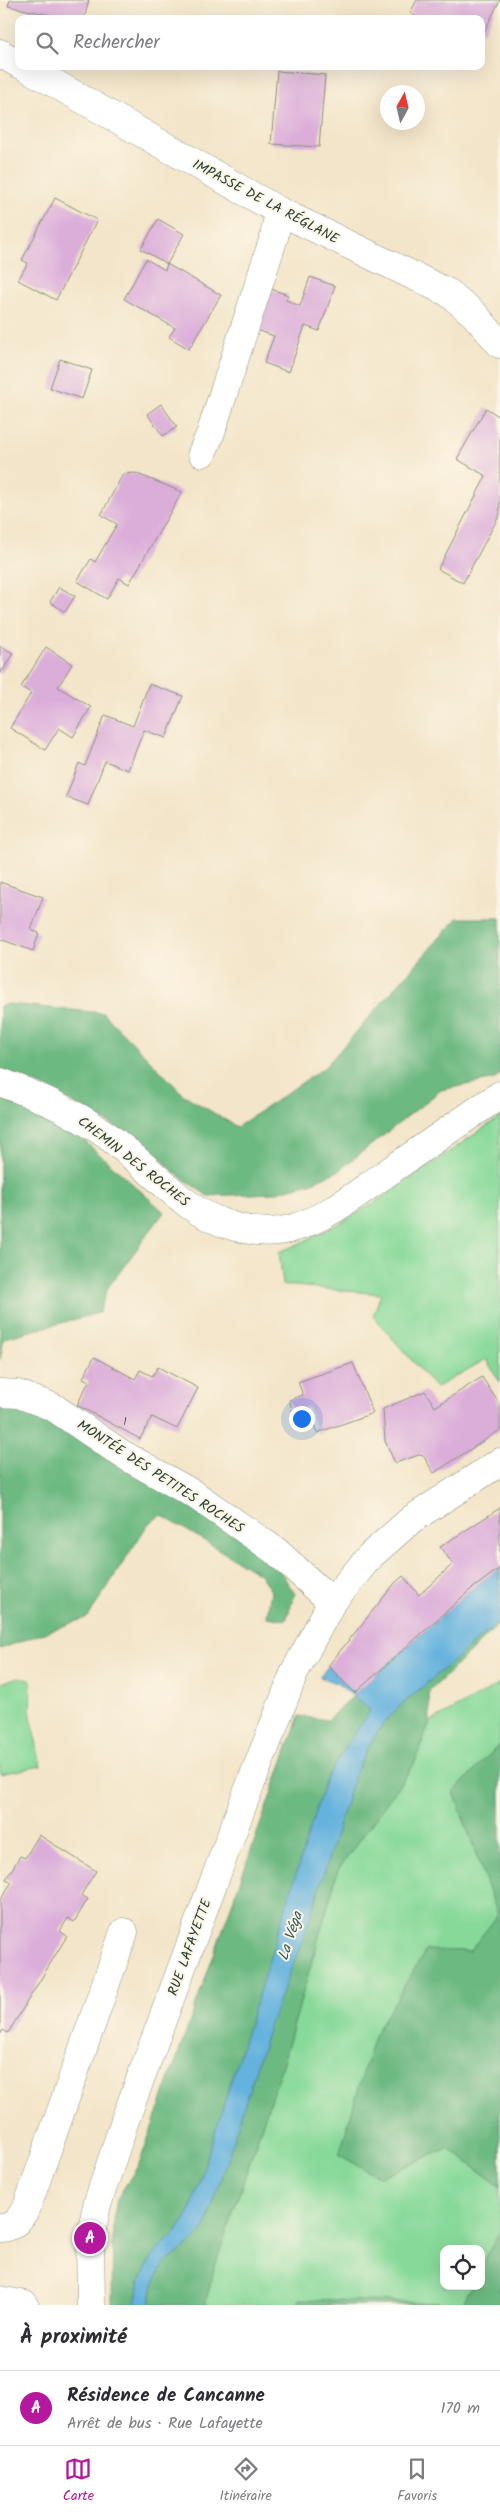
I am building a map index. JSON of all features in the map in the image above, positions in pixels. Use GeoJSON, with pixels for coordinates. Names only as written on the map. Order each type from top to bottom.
{"type":"FeatureCollection","features":[{"type":"Feature","properties":{"kind":"street"},"geometry":{"type":"LineString","coordinates":[[0,53],[15,62]]}},
{"type":"Feature","properties":{"kind":"street","name":"IMPASSE DE LA RÉGLANE"},"geometry":{"type":"LineString","coordinates":[[31,70],[279,211],[449,293],[474,314],[500,344]]}},
{"type":"Feature","properties":{"kind":"street"},"geometry":{"type":"LineString","coordinates":[[202,453],[210,435],[250,313],[274,237],[279,211]]}},
{"type":"Feature","properties":{"kind":"street","name":"CHEMIN DES ROCHES"},"geometry":{"type":"LineString","coordinates":[[0,1082],[44,1098],[77,1116],[103,1133],[184,1202],[201,1212],[224,1223],[269,1232],[293,1229],[331,1212],[500,1095]]}},
{"type":"Feature","properties":{"kind":"street","name":"MONTÉE DES PETITES ROCHES"},"geometry":{"type":"LineString","coordinates":[[0,1393],[18,1394],[53,1407],[122,1454],[195,1495],[277,1552],[332,1602]]}},
{"type":"Feature","properties":{"kind":"street","name":"RUE LAFAYETTE"},"geometry":{"type":"LineString","coordinates":[[91,2305],[90,2238],[97,2205],[125,2120],[242,1806],[295,1671],[332,1602],[370,1556],[412,1519],[500,1462]]}},
{"type":"Feature","properties":{"kind":"street"},"geometry":{"type":"LineString","coordinates":[[0,2228],[6,2228],[18,2222],[27,2207],[124,1932]]}},
{"type":"Feature","properties":{"kind":"street"},"geometry":{"type":"LineString","coordinates":[[0,2300],[25,2305]]}},
{"type":"Feature","properties":{"kind":"green space"},"geometry":{"type":"Polygon","coordinates":[[[457,918],[500,918],[500,1075],[495,1079],[441,1090],[338,1171],[310,1183],[273,1193],[208,1196],[175,1173],[147,1144],[42,1086],[0,1069],[0,1006],[8,1004],[103,1013],[184,1095],[237,1127],[325,1067],[457,918]]]}},
{"type":"Feature","properties":{"kind":"green space"},"geometry":{"type":"Polygon","coordinates":[[[0,1098],[23,1107],[80,1137],[164,1212],[107,1289],[99,1313],[4,1338],[0,1360],[0,1098]]]}},
{"type":"Feature","properties":{"kind":"green space"},"geometry":{"type":"Polygon","coordinates":[[[500,1117],[500,1382],[486,1359],[436,1388],[373,1316],[381,1294],[283,1285],[279,1252],[309,1239],[365,1208],[500,1117]]]}},
{"type":"Feature","properties":{"kind":"green space"},"geometry":{"type":"Polygon","coordinates":[[[0,1409],[36,1414],[80,1432],[266,1550],[295,1594],[286,1620],[267,1617],[271,1591],[260,1574],[161,1515],[148,1524],[88,1617],[0,1649],[0,1409]]]}},
{"type":"Feature","properties":{"kind":"green space"},"geometry":{"type":"Polygon","coordinates":[[[500,1568],[500,1623],[429,1692],[430,1722],[413,1766],[338,1870],[284,2059],[214,2269],[205,2305],[112,2305],[113,2222],[117,2199],[139,2164],[299,1716],[327,1720],[469,1591],[500,1568]]]}},
{"type":"Feature","properties":{"kind":"green space"},"geometry":{"type":"Polygon","coordinates":[[[19,1677],[31,1681],[30,1711],[41,1766],[0,1774],[0,1683],[19,1677]]]}},
{"type":"Feature","properties":{"kind":"green space"},"geometry":{"type":"Polygon","coordinates":[[[500,1684],[500,1744],[454,1792],[498,1915],[470,1951],[380,2177],[448,2148],[500,2186],[500,2231],[485,2259],[485,2245],[440,2245],[440,2290],[470,2290],[462,2304],[300,2299],[298,2305],[205,2305],[214,2269],[284,2059],[338,1870],[413,1766],[430,1722],[500,1684]]]}},
{"type":"Feature","properties":{"kind":"green space"},"geometry":{"type":"Polygon","coordinates":[[[500,1744],[500,2186],[448,2148],[380,2177],[339,2155],[374,2036],[426,1950],[470,1951],[498,1915],[454,1792],[500,1744]]]}},
{"type":"Feature","properties":{"kind":"green space"},"geometry":{"type":"Polygon","coordinates":[[[500,2231],[500,2305],[298,2305],[300,2299],[462,2304],[470,2290],[485,2290],[485,2259],[500,2231]]]}},
{"type":"Feature","properties":{"kind":"water","name":"La Véga"},"geometry":{"type":"Polygon","coordinates":[[[500,1568],[500,1621],[399,1707],[382,1725],[366,1751],[353,1779],[307,1928],[270,2024],[206,2226],[196,2239],[169,2261],[158,2274],[150,2305],[135,2305],[139,2285],[147,2265],[190,2212],[326,1778],[370,1710],[338,1684],[320,1677],[328,1666],[356,1693],[469,1591],[500,1568]]]}},
{"type":"Feature","properties":{"kind":"building"},"geometry":{"type":"Polygon","coordinates":[[[10,0],[89,0],[85,15],[50,15],[8,6],[10,0]]]}},
{"type":"Feature","properties":{"kind":"building"},"geometry":{"type":"Polygon","coordinates":[[[417,0],[500,0],[485,30],[485,15],[413,15],[410,13],[417,0]]]}},
{"type":"Feature","properties":{"kind":"building"},"geometry":{"type":"Polygon","coordinates":[[[277,71],[325,75],[319,147],[271,144],[277,71]]]}},
{"type":"Feature","properties":{"kind":"building"},"geometry":{"type":"Polygon","coordinates":[[[55,198],[97,220],[56,300],[18,280],[28,263],[22,260],[55,198]]]}},
{"type":"Feature","properties":{"kind":"building"},"geometry":{"type":"Polygon","coordinates":[[[158,219],[184,234],[167,264],[141,249],[158,219]]]}},
{"type":"Feature","properties":{"kind":"building"},"geometry":{"type":"Polygon","coordinates":[[[146,259],[165,270],[167,264],[221,295],[189,349],[169,337],[175,328],[124,299],[146,259]]]}},
{"type":"Feature","properties":{"kind":"building"},"geometry":{"type":"Polygon","coordinates":[[[310,277],[335,286],[319,331],[305,326],[289,372],[264,363],[274,336],[256,330],[271,289],[288,295],[286,300],[300,306],[310,277]]]}},
{"type":"Feature","properties":{"kind":"building"},"geometry":{"type":"Polygon","coordinates":[[[60,359],[92,370],[82,399],[50,388],[60,359]]]}},
{"type":"Feature","properties":{"kind":"building"},"geometry":{"type":"Polygon","coordinates":[[[161,404],[177,427],[163,436],[147,414],[161,404]]]}},
{"type":"Feature","properties":{"kind":"building"},"geometry":{"type":"Polygon","coordinates":[[[486,408],[500,417],[500,514],[463,583],[438,569],[486,476],[457,459],[486,408]]]}},
{"type":"Feature","properties":{"kind":"building"},"geometry":{"type":"Polygon","coordinates":[[[135,473],[182,492],[129,584],[119,578],[107,599],[77,581],[91,559],[95,562],[117,524],[101,515],[123,474],[135,473]]]}},
{"type":"Feature","properties":{"kind":"building"},"geometry":{"type":"Polygon","coordinates":[[[59,587],[75,596],[65,612],[50,602],[59,587]]]}},
{"type":"Feature","properties":{"kind":"building"},"geometry":{"type":"Polygon","coordinates":[[[0,646],[13,653],[0,675],[0,646]]]}},
{"type":"Feature","properties":{"kind":"building"},"geometry":{"type":"Polygon","coordinates":[[[46,647],[72,664],[58,687],[91,707],[73,737],[59,728],[45,750],[10,728],[31,693],[21,687],[46,647]]]}},
{"type":"Feature","properties":{"kind":"building"},"geometry":{"type":"Polygon","coordinates":[[[149,684],[183,696],[166,738],[144,730],[128,770],[105,761],[88,805],[66,797],[79,763],[85,766],[105,715],[133,726],[149,684]]]}},
{"type":"Feature","properties":{"kind":"building"},"geometry":{"type":"Polygon","coordinates":[[[0,882],[43,897],[31,930],[39,933],[33,951],[0,939],[0,882]]]}},
{"type":"Feature","properties":{"kind":"building"},"geometry":{"type":"Polygon","coordinates":[[[94,1357],[135,1379],[140,1370],[152,1376],[158,1367],[198,1388],[177,1429],[152,1417],[140,1439],[77,1405],[89,1381],[83,1378],[94,1357]]]}},
{"type":"Feature","properties":{"kind":"building"},"geometry":{"type":"Polygon","coordinates":[[[353,1363],[373,1413],[317,1433],[308,1407],[293,1412],[289,1400],[303,1395],[298,1382],[353,1363]]]}},
{"type":"Feature","properties":{"kind":"building"},"geometry":{"type":"Polygon","coordinates":[[[482,1377],[500,1405],[500,1430],[434,1473],[422,1454],[395,1463],[385,1441],[383,1409],[425,1391],[435,1407],[482,1377]]]}},
{"type":"Feature","properties":{"kind":"building"},"geometry":{"type":"Polygon","coordinates":[[[500,1508],[500,1568],[469,1591],[355,1693],[328,1666],[395,1583],[403,1576],[419,1595],[453,1564],[440,1547],[500,1508]]]}},
{"type":"Feature","properties":{"kind":"building"},"geometry":{"type":"Polygon","coordinates":[[[39,1835],[96,1871],[81,1895],[88,1899],[74,1922],[68,1918],[60,1931],[67,1936],[8,2033],[3,2030],[0,2035],[0,1900],[12,1882],[6,1879],[20,1856],[25,1858],[39,1835]]]}},
{"type":"Feature","properties":{"kind":"place","name":"Résidence de Cancanne"},"geometry":{"type":"Point","coordinates":[90,2238]}}]}
